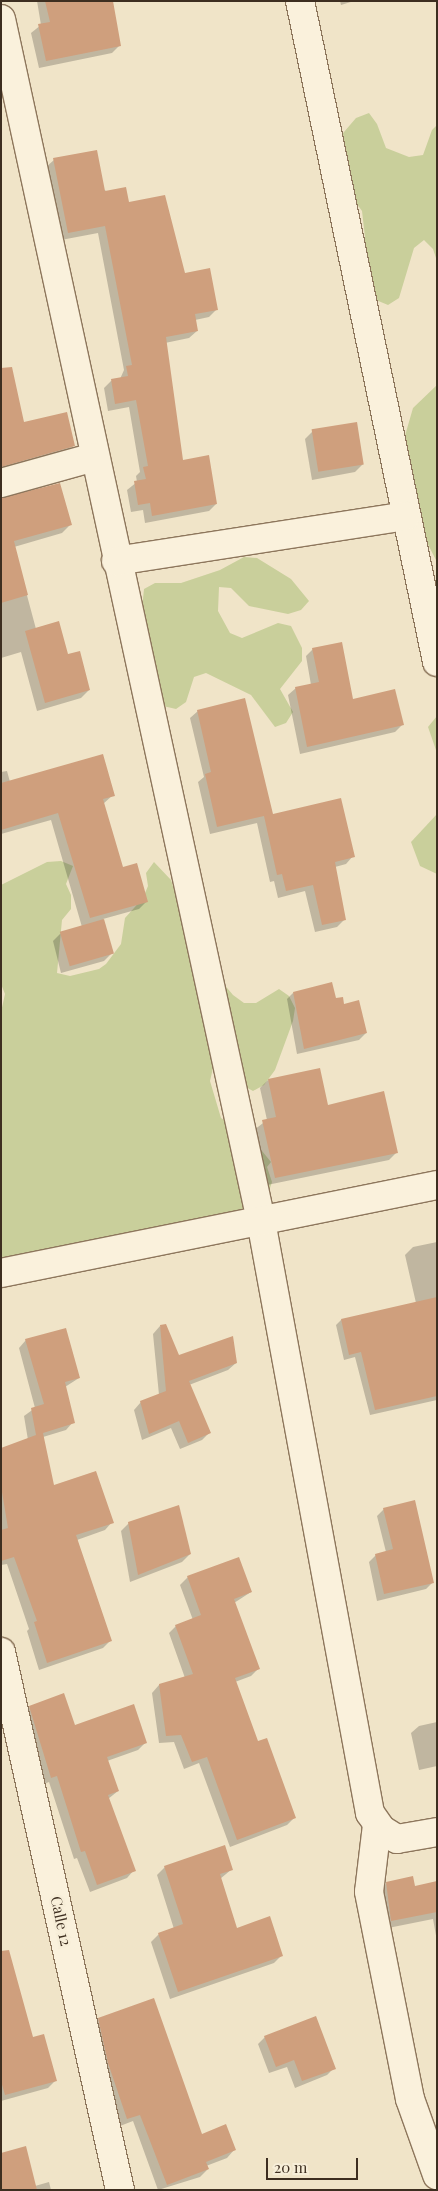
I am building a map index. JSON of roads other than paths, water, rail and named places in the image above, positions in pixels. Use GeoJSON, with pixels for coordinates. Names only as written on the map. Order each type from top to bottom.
{"type":"FeatureCollection","features":[{"type":"Feature","properties":{"kind":"street"},"geometry":{"type":"LineString","coordinates":[[300,1],[437,662]]}},
{"type":"Feature","properties":{"kind":"street"},"geometry":{"type":"LineString","coordinates":[[1,19],[116,561],[261,1221],[370,1812],[377,1825],[397,1839],[437,1832]]}},
{"type":"Feature","properties":{"kind":"street"},"geometry":{"type":"LineString","coordinates":[[1,482],[94,457]]}},
{"type":"Feature","properties":{"kind":"street"},"geometry":{"type":"LineString","coordinates":[[116,561],[406,516]]}},
{"type":"Feature","properties":{"kind":"street"},"geometry":{"type":"LineString","coordinates":[[1,1273],[437,1185]]}},
{"type":"Feature","properties":{"kind":"street","name":"Calle 12"},"geometry":{"type":"LineString","coordinates":[[1,1652],[120,2190]]}},
{"type":"Feature","properties":{"kind":"street"},"geometry":{"type":"LineString","coordinates":[[377,1825],[369,1892],[410,2100],[437,2175]]}}]}
